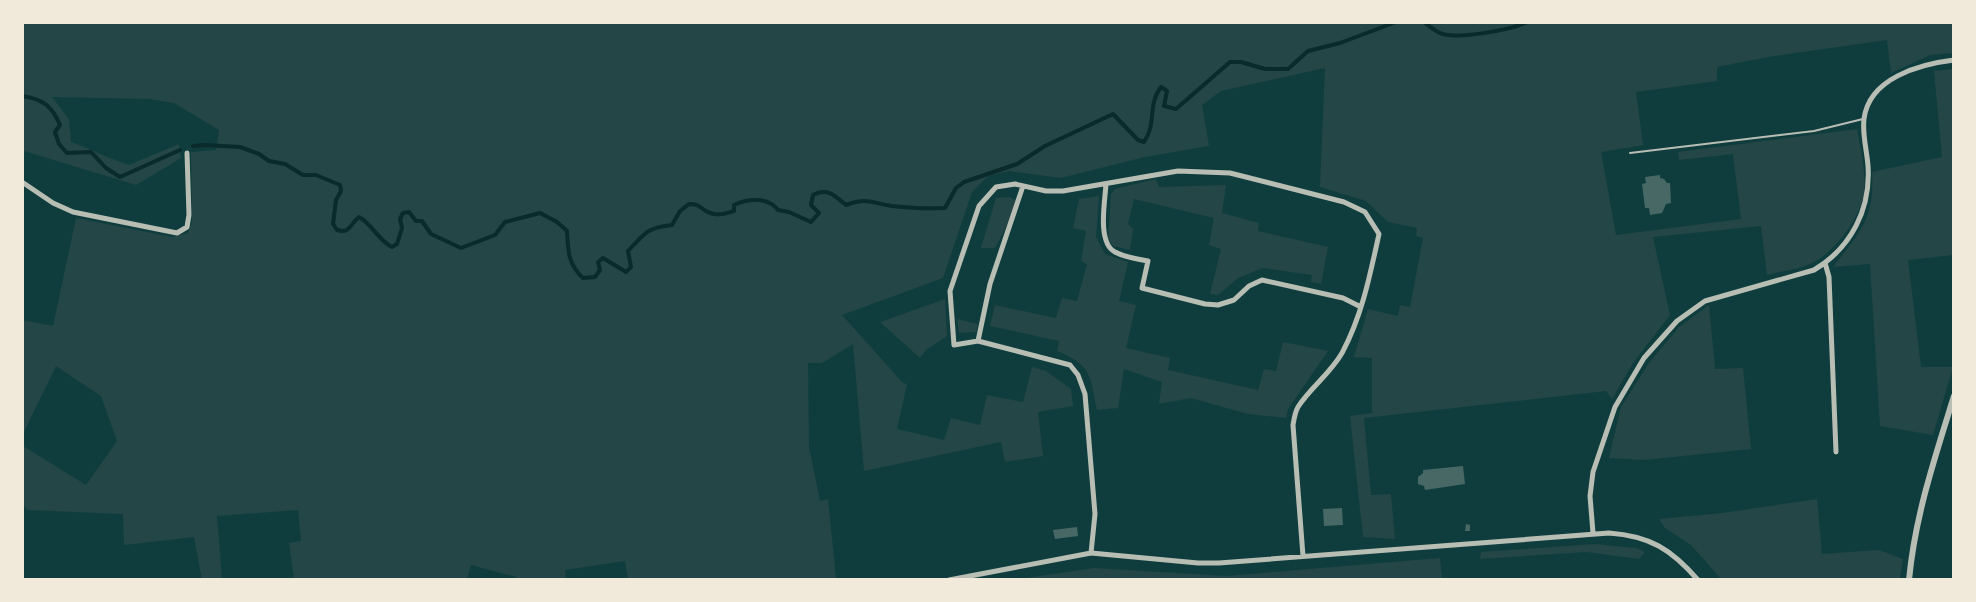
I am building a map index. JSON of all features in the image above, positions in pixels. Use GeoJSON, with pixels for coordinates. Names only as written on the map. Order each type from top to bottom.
{"type":"FeatureCollection","features":[{"type":"Feature","properties":{"kind":"street"},"geometry":{"type":"LineString","coordinates":[[1593,532],[1590,496],[1593,472],[1615,407],[1644,358],[1677,321],[1705,300],[1814,270],[1825,263],[1852,236],[1865,206],[1869,185],[1863,119],[1870,103],[1878,91],[1899,75],[1922,65],[1953,60]]}},
{"type":"Feature","properties":{"kind":"street"},"geometry":{"type":"LineString","coordinates":[[22,182],[53,203],[73,212],[177,233],[187,227],[189,215],[187,153]]}},
{"type":"Feature","properties":{"kind":"street"},"geometry":{"type":"LineString","coordinates":[[1091,554],[1095,514],[1094,484],[1085,394],[1078,375],[1070,365],[978,341],[954,345],[950,291],[979,206],[996,187],[1015,184],[1063,191],[1178,171],[1230,174],[1344,202],[1365,212],[1379,234],[1366,293],[1341,355],[1298,408],[1293,425],[1303,556]]}},
{"type":"Feature","properties":{"kind":"street"},"geometry":{"type":"LineString","coordinates":[[1106,184],[1104,236],[1106,244],[1114,252],[1148,261],[1142,288],[1205,304],[1218,305],[1234,300],[1249,286],[1262,280],[1343,298],[1361,307]]}},
{"type":"Feature","properties":{"kind":"street"},"geometry":{"type":"LineString","coordinates":[[978,341],[990,284],[1023,186]]}},
{"type":"Feature","properties":{"kind":"street"},"geometry":{"type":"LineString","coordinates":[[1825,263],[1829,277],[1836,452]]}},
{"type":"Feature","properties":{"kind":"street"},"geometry":{"type":"LineString","coordinates":[[1909,579],[1911,555],[1921,505],[1953,396]]}},
{"type":"Feature","properties":{"kind":"street"},"geometry":{"type":"LineString","coordinates":[[949,579],[1091,554],[1198,563],[1241,562],[1593,532],[1627,534],[1642,538],[1681,561],[1698,579]]}},
{"type":"Feature","properties":{"kind":"lane"},"geometry":{"type":"LineString","coordinates":[[1630,153],[1814,130],[1863,119]]}},
{"type":"Feature","properties":{"kind":"shaded area"},"geometry":{"type":"Polygon","coordinates":[[[1953,22],[1954,53],[1930,55],[1891,73],[1887,40],[1768,57],[1717,67],[1717,81],[1636,92],[1643,145],[1601,152],[1616,235],[1741,219],[1733,154],[1679,160],[1678,152],[1857,129],[1865,187],[1857,214],[1845,234],[1821,258],[1801,267],[1767,275],[1761,226],[1653,237],[1670,315],[1633,363],[1612,399],[1606,391],[1364,418],[1371,495],[1391,494],[1395,539],[1363,537],[1350,416],[1372,413],[1372,358],[1354,357],[1368,309],[1398,316],[1400,305],[1410,307],[1423,238],[1416,236],[1417,228],[1388,222],[1366,201],[1320,187],[1325,68],[1221,91],[1202,105],[1209,146],[1145,157],[1061,178],[1009,171],[988,176],[972,192],[943,278],[842,315],[903,383],[907,384],[897,429],[944,440],[951,418],[980,425],[987,395],[1023,402],[1032,367],[1046,371],[1071,389],[1073,406],[1038,412],[1043,456],[1005,462],[1001,442],[864,471],[853,344],[822,363],[808,363],[809,447],[820,501],[828,499],[836,579],[628,579],[625,561],[565,570],[566,579],[517,579],[471,565],[467,579],[294,579],[289,543],[301,541],[298,510],[217,516],[222,579],[202,580],[194,537],[124,545],[123,514],[27,510],[23,504],[23,446],[86,485],[117,441],[101,396],[56,366],[23,434],[22,320],[53,326],[76,218],[172,237],[188,233],[192,222],[191,152],[216,150],[219,130],[174,103],[148,99],[52,97],[69,119],[71,142],[129,165],[179,144],[181,158],[136,185],[24,151],[23,153],[22,23],[1953,22]]]}},
{"type":"Feature","properties":{"kind":"shaded area"},"geometry":{"type":"Polygon","coordinates":[[[1953,69],[1953,255],[1908,260],[1921,367],[1953,367],[1933,435],[1880,426],[1870,264],[1833,267],[1864,224],[1871,202],[1872,172],[1942,157],[1934,71],[1953,69]]]}},
{"type":"Feature","properties":{"kind":"shaded area"},"geometry":{"type":"Polygon","coordinates":[[[1156,179],[1159,187],[1226,185],[1222,213],[1259,223],[1258,231],[1328,247],[1321,284],[1311,282],[1312,275],[1263,268],[1238,278],[1218,295],[1210,294],[1221,249],[1209,245],[1214,218],[1134,199],[1128,224],[1133,229],[1130,250],[1113,246],[1108,239],[1111,194],[1115,189],[1156,179]]]}},
{"type":"Feature","properties":{"kind":"shaded area"},"geometry":{"type":"Polygon","coordinates":[[[1099,196],[1096,237],[1105,254],[1128,262],[1119,301],[1136,305],[1126,348],[1170,358],[1168,370],[1258,390],[1264,369],[1276,371],[1283,342],[1328,351],[1288,409],[1286,418],[1248,414],[1191,398],[1159,404],[1162,382],[1124,369],[1118,408],[1097,410],[1088,373],[1077,361],[1057,351],[1059,341],[990,326],[995,305],[1056,318],[1062,298],[1077,301],[1087,264],[1081,261],[1086,231],[1073,228],[1079,199],[1099,196]]]}},
{"type":"Feature","properties":{"kind":"shaded area"},"geometry":{"type":"Polygon","coordinates":[[[1009,197],[1015,200],[1011,217],[995,248],[981,248],[996,198],[1009,197]]]}},
{"type":"Feature","properties":{"kind":"shaded area"},"geometry":{"type":"Polygon","coordinates":[[[945,299],[947,336],[926,350],[920,358],[880,322],[945,299]]]}},
{"type":"Feature","properties":{"kind":"shaded area"},"geometry":{"type":"Polygon","coordinates":[[[1709,305],[1715,369],[1743,368],[1751,449],[1644,460],[1609,458],[1621,407],[1649,363],[1679,327],[1709,305]]]}},
{"type":"Feature","properties":{"kind":"shaded area"},"geometry":{"type":"Polygon","coordinates":[[[957,319],[978,324],[976,332],[959,333],[957,319]]]}},
{"type":"Feature","properties":{"kind":"shaded area"},"geometry":{"type":"Polygon","coordinates":[[[1817,499],[1822,554],[1879,550],[1903,559],[1900,579],[1721,579],[1691,545],[1665,528],[1659,519],[1722,513],[1817,499]]]}},
{"type":"Feature","properties":{"kind":"shaded area"},"geometry":{"type":"Polygon","coordinates":[[[1595,544],[1636,548],[1645,552],[1639,559],[1587,552],[1480,559],[1481,552],[1595,544]]]}},
{"type":"Feature","properties":{"kind":"shaded area"},"geometry":{"type":"Polygon","coordinates":[[[1440,558],[1442,579],[1019,579],[1094,568],[1226,576],[1440,558]]]}},
{"type":"Feature","properties":{"kind":"building"},"geometry":{"type":"Polygon","coordinates":[[[1660,175],[1660,178],[1670,183],[1671,203],[1666,204],[1662,213],[1650,215],[1649,208],[1645,208],[1642,184],[1646,183],[1645,177],[1660,175]]]}},
{"type":"Feature","properties":{"kind":"building"},"geometry":{"type":"Polygon","coordinates":[[[1463,466],[1465,484],[1425,490],[1424,486],[1418,484],[1418,477],[1423,470],[1463,466]]]}},
{"type":"Feature","properties":{"kind":"building"},"geometry":{"type":"Polygon","coordinates":[[[1342,508],[1343,525],[1324,526],[1323,509],[1342,508]]]}},
{"type":"Feature","properties":{"kind":"building"},"geometry":{"type":"Polygon","coordinates":[[[1466,524],[1470,525],[1470,531],[1465,531],[1466,524]]]}},
{"type":"Feature","properties":{"kind":"building"},"geometry":{"type":"Polygon","coordinates":[[[1077,527],[1078,536],[1055,539],[1053,530],[1077,527]]]}},
{"type":"Feature","properties":{"kind":"waterway"},"geometry":{"type":"LineString","coordinates":[[193,146],[240,147],[259,154],[269,161],[285,164],[303,175],[316,175],[340,185],[341,191],[336,200],[333,224],[337,230],[345,231],[359,217],[392,247],[397,244],[402,228],[400,219],[403,213],[409,212],[416,221],[422,221],[431,234],[461,248],[495,235],[505,222],[540,213],[557,222],[567,231],[570,257],[578,273],[583,278],[595,277],[600,270],[598,262],[603,258],[626,272],[631,267],[628,251],[638,240],[651,230],[672,225],[680,211],[689,204],[700,206],[711,213],[725,214],[734,211],[734,205],[757,200],[811,222],[819,213],[811,205],[813,195],[823,192],[831,194],[846,205],[869,201],[892,206],[945,208],[956,188],[964,182],[1017,164],[1045,146],[1113,114],[1138,140],[1144,142],[1150,128],[1154,101],[1161,87],[1167,91],[1164,106],[1176,109],[1230,62],[1241,62],[1265,69],[1288,69],[1308,51],[1340,43],[1396,22]]}},
{"type":"Feature","properties":{"kind":"waterway"},"geometry":{"type":"LineString","coordinates":[[1424,22],[1434,30],[1448,35],[1497,31],[1527,22]]}},
{"type":"Feature","properties":{"kind":"waterway"},"geometry":{"type":"LineString","coordinates":[[22,96],[41,101],[54,113],[60,125],[55,132],[59,144],[67,153],[91,152],[106,168],[120,177],[180,150]]}}]}
